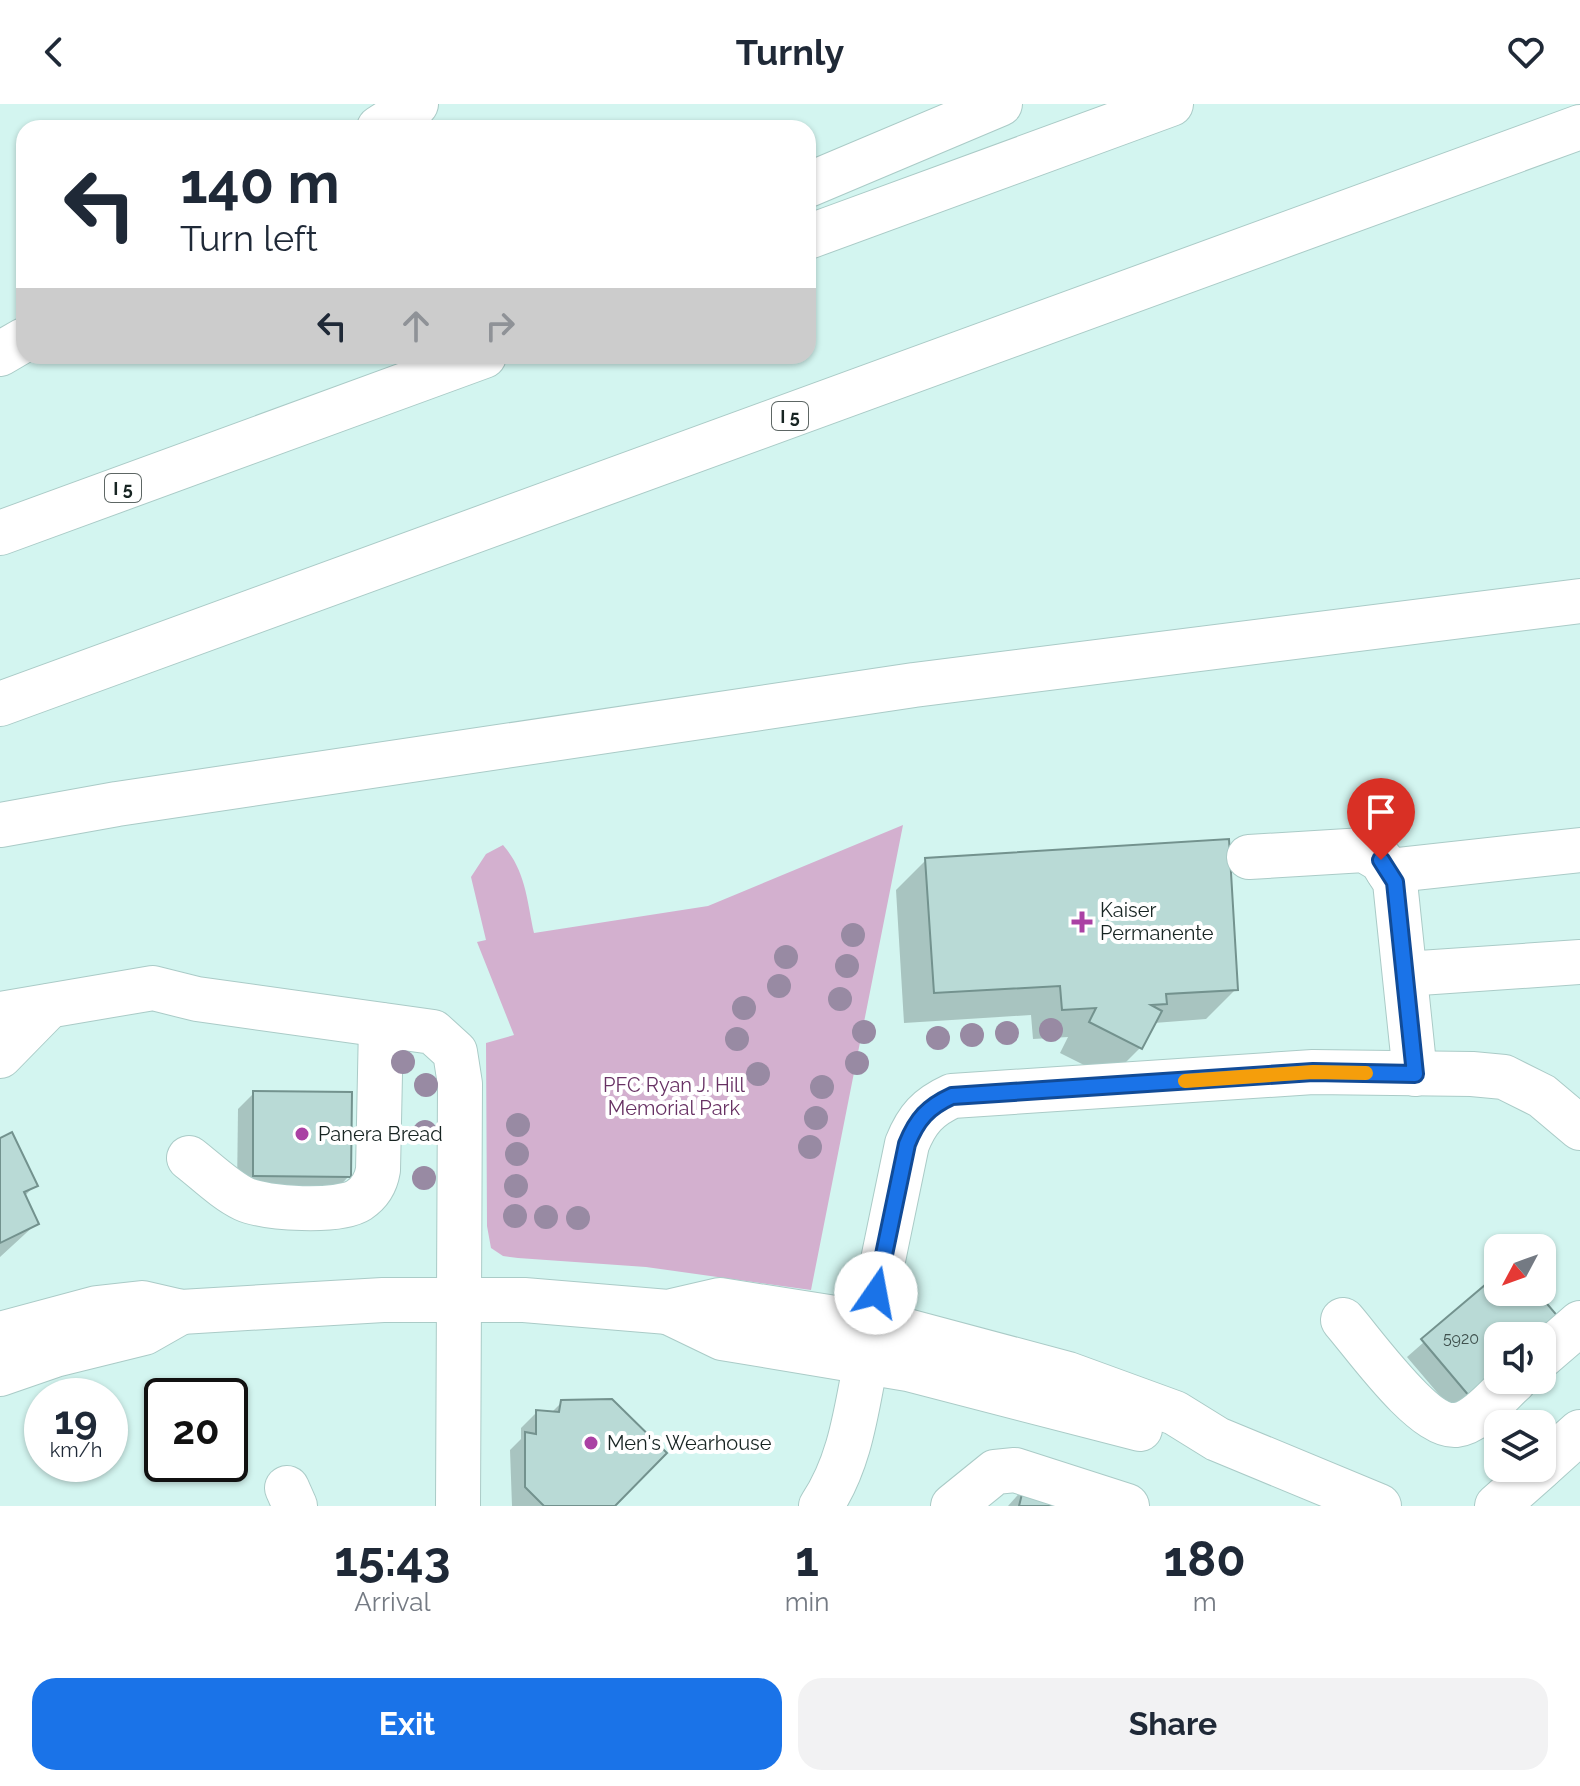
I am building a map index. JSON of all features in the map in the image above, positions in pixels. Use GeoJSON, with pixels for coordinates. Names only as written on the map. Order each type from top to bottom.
{"type":"FeatureCollection","features":[{"type":"Feature","properties":{"kind":"main road"},"geometry":{"type":"LineString","coordinates":[[391,120],[416,104]]}},
{"type":"Feature","properties":{"kind":"main road"},"geometry":{"type":"LineString","coordinates":[[816,182],[1000,104]]}},
{"type":"Feature","properties":{"kind":"main road"},"geometry":{"type":"LineString","coordinates":[[816,234],[1171,104]]}},
{"type":"Feature","properties":{"kind":"main road","name":"I 5"},"geometry":{"type":"LineString","coordinates":[[0,704],[1580,127]]}},
{"type":"Feature","properties":{"kind":"main road","name":"I 5"},"geometry":{"type":"LineString","coordinates":[[246,443],[410,364]]}},
{"type":"Feature","properties":{"kind":"main road","name":"I 5"},"geometry":{"type":"LineString","coordinates":[[0,533],[462,364]]}},
{"type":"Feature","properties":{"kind":"main road"},"geometry":{"type":"LineString","coordinates":[[0,825],[133,801],[914,685],[1580,601]]}},
{"type":"Feature","properties":{"kind":"main road"},"geometry":{"type":"LineString","coordinates":[[1249,857],[1364,850],[1381,860],[1395,882],[1415,1074]]}},
{"type":"Feature","properties":{"kind":"main road"},"geometry":{"type":"LineString","coordinates":[[1388,871],[1580,850]]}},
{"type":"Feature","properties":{"kind":"main road"},"geometry":{"type":"LineString","coordinates":[[1405,974],[1580,962]]}},
{"type":"Feature","properties":{"kind":"main road"},"geometry":{"type":"LineString","coordinates":[[0,1014],[153,988],[197,999],[433,1032],[455,1052],[460,1084],[458,1506]]}},
{"type":"Feature","properties":{"kind":"main road"},"geometry":{"type":"LineString","coordinates":[[0,1056],[49,1006]]}},
{"type":"Feature","properties":{"kind":"main road"},"geometry":{"type":"LineString","coordinates":[[189,1158],[243,1199],[274,1207],[347,1206],[360,1199],[375,1184],[378,1170],[381,1025]]}},
{"type":"Feature","properties":{"kind":"main road"},"geometry":{"type":"LineString","coordinates":[[821,1506],[834,1487],[847,1454],[907,1144],[915,1123],[923,1114],[952,1096],[1313,1072],[1504,1077],[1542,1096],[1580,1128]]}},
{"type":"Feature","properties":{"kind":"main road"},"geometry":{"type":"LineString","coordinates":[[0,1334],[97,1308],[142,1303],[181,1312],[383,1300],[524,1300],[668,1312],[722,1338],[953,1341],[1094,1383],[1175,1413],[1217,1439],[1379,1506]]}},
{"type":"Feature","properties":{"kind":"main road"},"geometry":{"type":"LineString","coordinates":[[0,1374],[55,1355],[144,1333],[181,1312]]}},
{"type":"Feature","properties":{"kind":"main road"},"geometry":{"type":"LineString","coordinates":[[1343,1320],[1419,1408],[1437,1420],[1455,1425],[1470,1419],[1499,1394]]}},
{"type":"Feature","properties":{"kind":"main road"},"geometry":{"type":"LineString","coordinates":[[1556,1344],[1580,1323]]}},
{"type":"Feature","properties":{"kind":"main road"},"geometry":{"type":"LineString","coordinates":[[1556,1453],[1580,1432]]}},
{"type":"Feature","properties":{"kind":"main road"},"geometry":{"type":"LineString","coordinates":[[953,1506],[995,1472],[1015,1470],[1127,1506]]}},
{"type":"Feature","properties":{"kind":"green space","name":"PFC Ryan J. Hill Memorial Park"},"geometry":{"type":"Polygon","coordinates":[[[903,825],[811,1290],[646,1267],[518,1258],[503,1256],[491,1248],[487,1226],[486,1043],[514,1035],[477,942],[486,940],[471,877],[486,854],[503,845],[511,855],[524,887],[534,933],[708,906],[903,825]]]}},
{"type":"Feature","properties":{"kind":"building","name":"Kaiser Permanente"},"geometry":{"type":"Polygon","coordinates":[[[1229,839],[1238,990],[1166,994],[1167,1004],[1151,1005],[1162,1011],[1142,1049],[1089,1022],[1096,1008],[1062,1010],[1060,986],[934,993],[925,858],[1229,839]]]}},
{"type":"Feature","properties":{"kind":"building","name":"Panera Bread"},"geometry":{"type":"Polygon","coordinates":[[[253,1091],[352,1092],[351,1177],[253,1176],[253,1091]]]}},
{"type":"Feature","properties":{"kind":"building"},"geometry":{"type":"Polygon","coordinates":[[[12,1132],[38,1186],[24,1192],[39,1224],[0,1243],[0,1138],[12,1132]]]}},
{"type":"Feature","properties":{"kind":"building"},"geometry":{"type":"Polygon","coordinates":[[[1484,1286],[1484,1306],[1549,1306],[1566,1326],[1556,1330],[1556,1322],[1484,1322],[1484,1394],[1475,1403],[1421,1339],[1484,1286]]]}},
{"type":"Feature","properties":{"kind":"building","name":"Men's Wearhouse"},"geometry":{"type":"Polygon","coordinates":[[[612,1399],[667,1453],[615,1506],[544,1506],[525,1487],[525,1432],[536,1434],[536,1410],[559,1412],[561,1400],[612,1399]]]}},
{"type":"Feature","properties":{"kind":"building"},"geometry":{"type":"Polygon","coordinates":[[[1024,1486],[1085,1506],[1019,1506],[1024,1486]]]}},
{"type":"Feature","properties":{"kind":"slow traffic"},"geometry":{"type":"LineString","coordinates":[[1185,1081],[1313,1072],[1366,1073]]}},
{"type":"Feature","properties":{"kind":"place","name":"Kaiser Permanente"},"geometry":{"type":"Point","coordinates":[1082,922]}},
{"type":"Feature","properties":{"kind":"place","name":"Panera Bread"},"geometry":{"type":"Point","coordinates":[302,1134]}},
{"type":"Feature","properties":{"kind":"place","name":"Men's Wearhouse"},"geometry":{"type":"Point","coordinates":[591,1443]}},
{"type":"Feature","properties":{"kind":"route"},"geometry":{"type":"LineString","coordinates":[[876,1293],[907,1144],[915,1123],[932,1106],[952,1096],[1313,1072],[1415,1074],[1395,882],[1381,860]]}}]}
